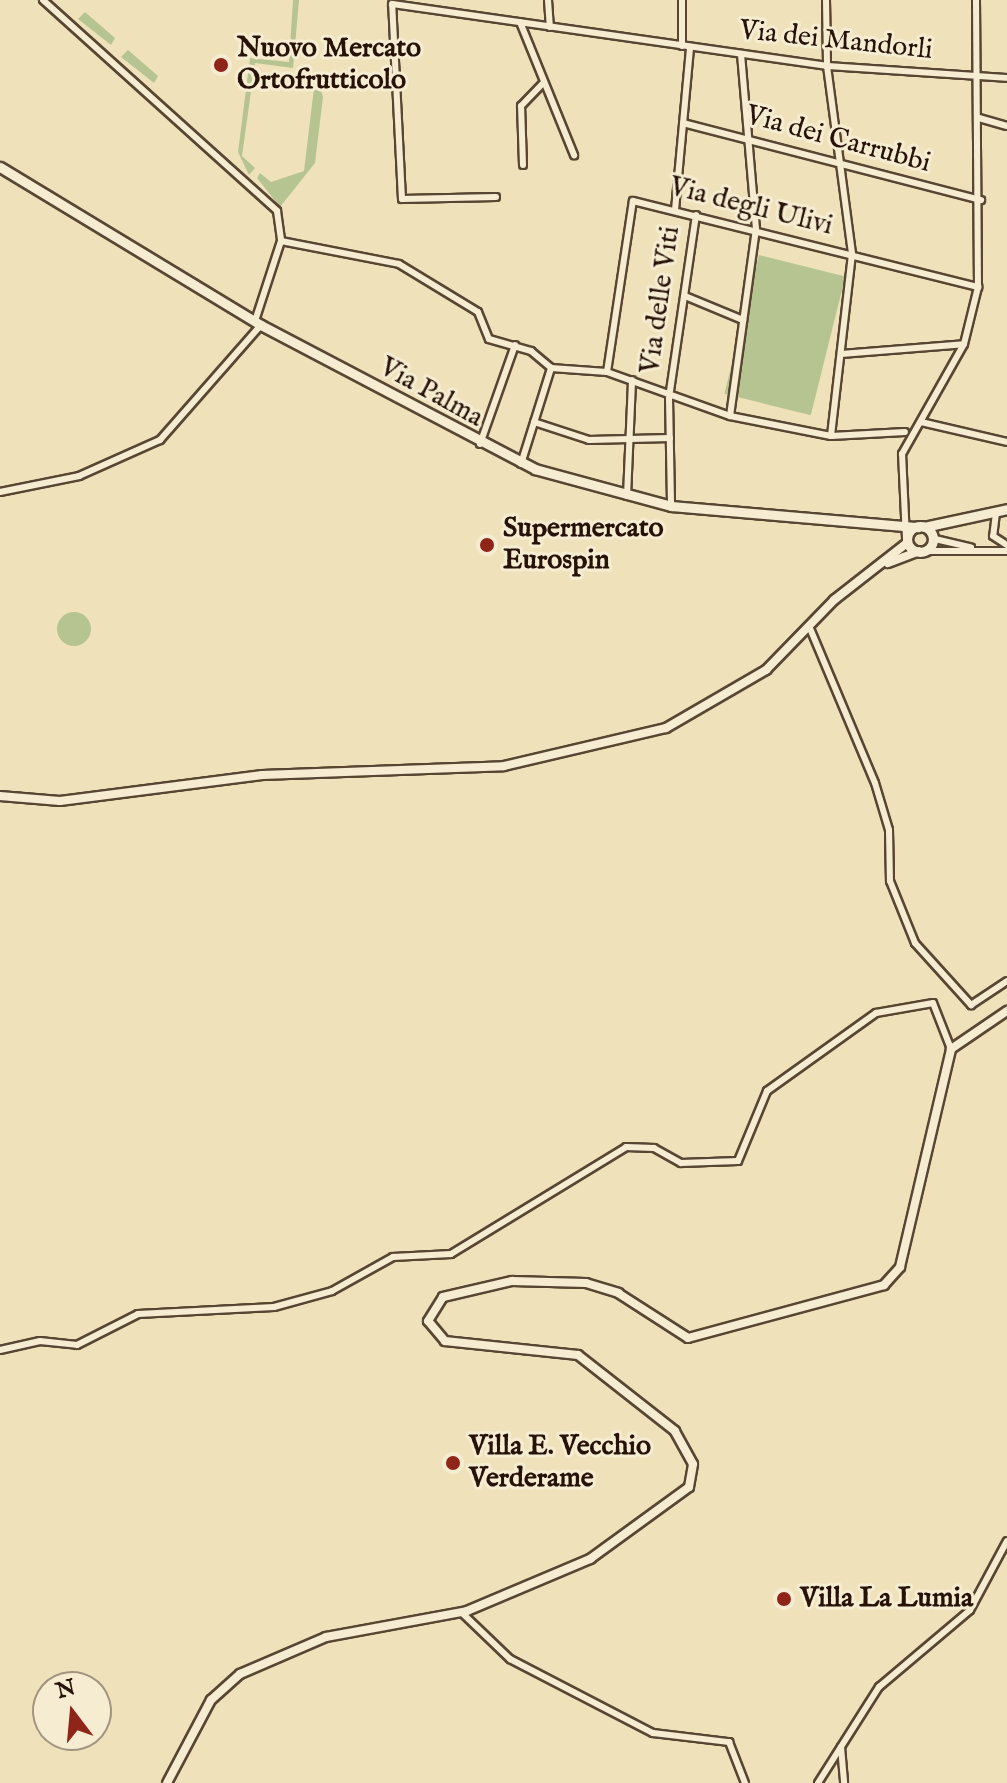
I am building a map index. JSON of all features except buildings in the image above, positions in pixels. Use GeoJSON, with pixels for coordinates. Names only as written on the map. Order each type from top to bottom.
{"type":"FeatureCollection","features":[{"type":"Feature","properties":{"kind":"main road","name":"Via Palma"},"geometry":{"type":"LineString","coordinates":[[0,167],[258,323],[480,445],[521,464],[627,497],[671,506],[887,530]]}},
{"type":"Feature","properties":{"kind":"main road"},"geometry":{"type":"LineString","coordinates":[[887,530],[959,523],[1007,509]]}},
{"type":"Feature","properties":{"kind":"main road"},"geometry":{"type":"LineString","coordinates":[[887,530],[920,551],[959,523]]}},
{"type":"Feature","properties":{"kind":"main road"},"geometry":{"type":"LineString","coordinates":[[907,541],[920,527]]}},
{"type":"Feature","properties":{"kind":"main road"},"geometry":{"type":"LineString","coordinates":[[920,527],[935,538]]}},
{"type":"Feature","properties":{"kind":"street"},"geometry":{"type":"LineString","coordinates":[[0,492],[52,485],[149,448],[188,415],[258,323],[281,241],[269,201],[43,0]]}},
{"type":"Feature","properties":{"kind":"street"},"geometry":{"type":"LineString","coordinates":[[548,0],[550,27]]}},
{"type":"Feature","properties":{"kind":"street"},"geometry":{"type":"LineString","coordinates":[[682,0],[682,46]]}},
{"type":"Feature","properties":{"kind":"street"},"geometry":{"type":"LineString","coordinates":[[826,0],[827,66],[852,254],[831,436]]}},
{"type":"Feature","properties":{"kind":"street"},"geometry":{"type":"LineString","coordinates":[[0,796],[60,801],[209,785],[262,775],[504,766],[571,753],[695,716],[766,670],[809,626],[907,541],[900,508],[902,454],[964,344],[978,287],[981,200],[976,0]]}},
{"type":"Feature","properties":{"kind":"street","name":"Via dei Mandorli"},"geometry":{"type":"LineString","coordinates":[[496,197],[402,199],[392,4],[827,66],[1007,78]]}},
{"type":"Feature","properties":{"kind":"street"},"geometry":{"type":"LineString","coordinates":[[520,22],[574,155]]}},
{"type":"Feature","properties":{"kind":"street"},"geometry":{"type":"LineString","coordinates":[[675,210],[690,47]]}},
{"type":"Feature","properties":{"kind":"street"},"geometry":{"type":"LineString","coordinates":[[730,416],[756,229],[741,54]]}},
{"type":"Feature","properties":{"kind":"street"},"geometry":{"type":"LineString","coordinates":[[523,165],[521,106],[544,82]]}},
{"type":"Feature","properties":{"kind":"street"},"geometry":{"type":"LineString","coordinates":[[979,118],[1007,126]]}},
{"type":"Feature","properties":{"kind":"street","name":"Via dei Carrubbi"},"geometry":{"type":"LineString","coordinates":[[683,123],[981,200]]}},
{"type":"Feature","properties":{"kind":"street","name":"Via degli Ulivi"},"geometry":{"type":"LineString","coordinates":[[607,372],[633,201],[756,229],[978,287]]}},
{"type":"Feature","properties":{"kind":"street","name":"Via delle Viti"},"geometry":{"type":"LineString","coordinates":[[671,506],[669,395],[696,215]]}},
{"type":"Feature","properties":{"kind":"street"},"geometry":{"type":"LineString","coordinates":[[281,241],[399,264],[478,312],[489,339],[515,345],[551,368],[607,372],[730,416],[831,436],[905,432]]}},
{"type":"Feature","properties":{"kind":"street"},"geometry":{"type":"LineString","coordinates":[[685,296],[743,320]]}},
{"type":"Feature","properties":{"kind":"street"},"geometry":{"type":"LineString","coordinates":[[841,354],[964,344]]}},
{"type":"Feature","properties":{"kind":"street"},"geometry":{"type":"LineString","coordinates":[[480,445],[515,345]]}},
{"type":"Feature","properties":{"kind":"street"},"geometry":{"type":"LineString","coordinates":[[521,464],[551,368]]}},
{"type":"Feature","properties":{"kind":"street"},"geometry":{"type":"LineString","coordinates":[[627,497],[627,440],[632,380]]}},
{"type":"Feature","properties":{"kind":"street"},"geometry":{"type":"LineString","coordinates":[[534,422],[589,440],[670,438]]}},
{"type":"Feature","properties":{"kind":"street"},"geometry":{"type":"LineString","coordinates":[[921,422],[1007,442]]}},
{"type":"Feature","properties":{"kind":"street"},"geometry":{"type":"LineString","coordinates":[[900,508],[920,527]]}},
{"type":"Feature","properties":{"kind":"street"},"geometry":{"type":"LineString","coordinates":[[887,530],[900,508]]}},
{"type":"Feature","properties":{"kind":"street"},"geometry":{"type":"LineString","coordinates":[[996,513],[993,536],[1007,548]]}},
{"type":"Feature","properties":{"kind":"street"},"geometry":{"type":"LineString","coordinates":[[935,538],[978,549]]}},
{"type":"Feature","properties":{"kind":"street"},"geometry":{"type":"LineString","coordinates":[[879,566],[920,551],[1007,548]]}},
{"type":"Feature","properties":{"kind":"street"},"geometry":{"type":"LineString","coordinates":[[809,626],[875,783],[889,830],[890,881],[915,943],[971,1005],[1007,981]]}},
{"type":"Feature","properties":{"kind":"street"},"geometry":{"type":"LineString","coordinates":[[0,1350],[40,1341],[77,1345],[138,1314],[274,1307],[332,1291],[393,1257],[451,1254],[626,1147],[654,1148],[681,1163],[738,1161],[767,1091],[876,1013],[933,1003],[951,1049],[900,1267],[884,1285],[688,1338],[618,1293],[586,1283],[492,1283],[452,1292],[434,1305],[428,1321],[445,1341],[578,1355],[675,1431],[693,1464],[689,1487],[617,1543],[461,1612],[326,1637],[240,1674],[211,1700],[167,1783]]}},
{"type":"Feature","properties":{"kind":"street"},"geometry":{"type":"LineString","coordinates":[[951,1049],[1007,1011]]}},
{"type":"Feature","properties":{"kind":"street"},"geometry":{"type":"LineString","coordinates":[[818,1783],[840,1744],[897,1668],[970,1610],[1007,1541]]}},
{"type":"Feature","properties":{"kind":"street"},"geometry":{"type":"LineString","coordinates":[[461,1612],[510,1659],[653,1733],[729,1742],[745,1783]]}},
{"type":"Feature","properties":{"kind":"street"},"geometry":{"type":"LineString","coordinates":[[840,1744],[844,1783]]}},
{"type":"Feature","properties":{"kind":"green space"},"geometry":{"type":"Polygon","coordinates":[[[293,0],[299,0],[293,68],[255,63],[242,156],[255,168],[249,175],[238,152],[250,58],[289,62],[293,0]]]}},
{"type":"Feature","properties":{"kind":"green space"},"geometry":{"type":"Polygon","coordinates":[[[85,12],[115,38],[111,45],[78,19],[85,12]]]}},
{"type":"Feature","properties":{"kind":"green space"},"geometry":{"type":"Polygon","coordinates":[[[128,50],[158,76],[154,83],[121,57],[128,50]]]}},
{"type":"Feature","properties":{"kind":"green space"},"geometry":{"type":"Polygon","coordinates":[[[316,71],[323,97],[315,163],[280,207],[257,178],[260,173],[271,182],[304,171],[316,71]]]}},
{"type":"Feature","properties":{"kind":"green space"},"geometry":{"type":"Polygon","coordinates":[[[759,255],[845,277],[811,415],[724,394],[759,255]]]}},
{"type":"Feature","properties":{"kind":"green space"},"geometry":{"type":"Polygon","coordinates":[[[74,612],[86,617],[91,629],[86,641],[74,646],[62,641],[57,629],[62,617],[74,612]]]}},
{"type":"Feature","properties":{"kind":"place","name":"Nuovo Mercato Ortofrutticolo"},"geometry":{"type":"Point","coordinates":[221,65]}},
{"type":"Feature","properties":{"kind":"place","name":"Supermercato Eurospin"},"geometry":{"type":"Point","coordinates":[487,545]}},
{"type":"Feature","properties":{"kind":"place","name":"Villa E. Vecchio Verderame"},"geometry":{"type":"Point","coordinates":[453,1463]}},
{"type":"Feature","properties":{"kind":"place","name":"Villa La Lumia"},"geometry":{"type":"Point","coordinates":[784,1599]}}]}
